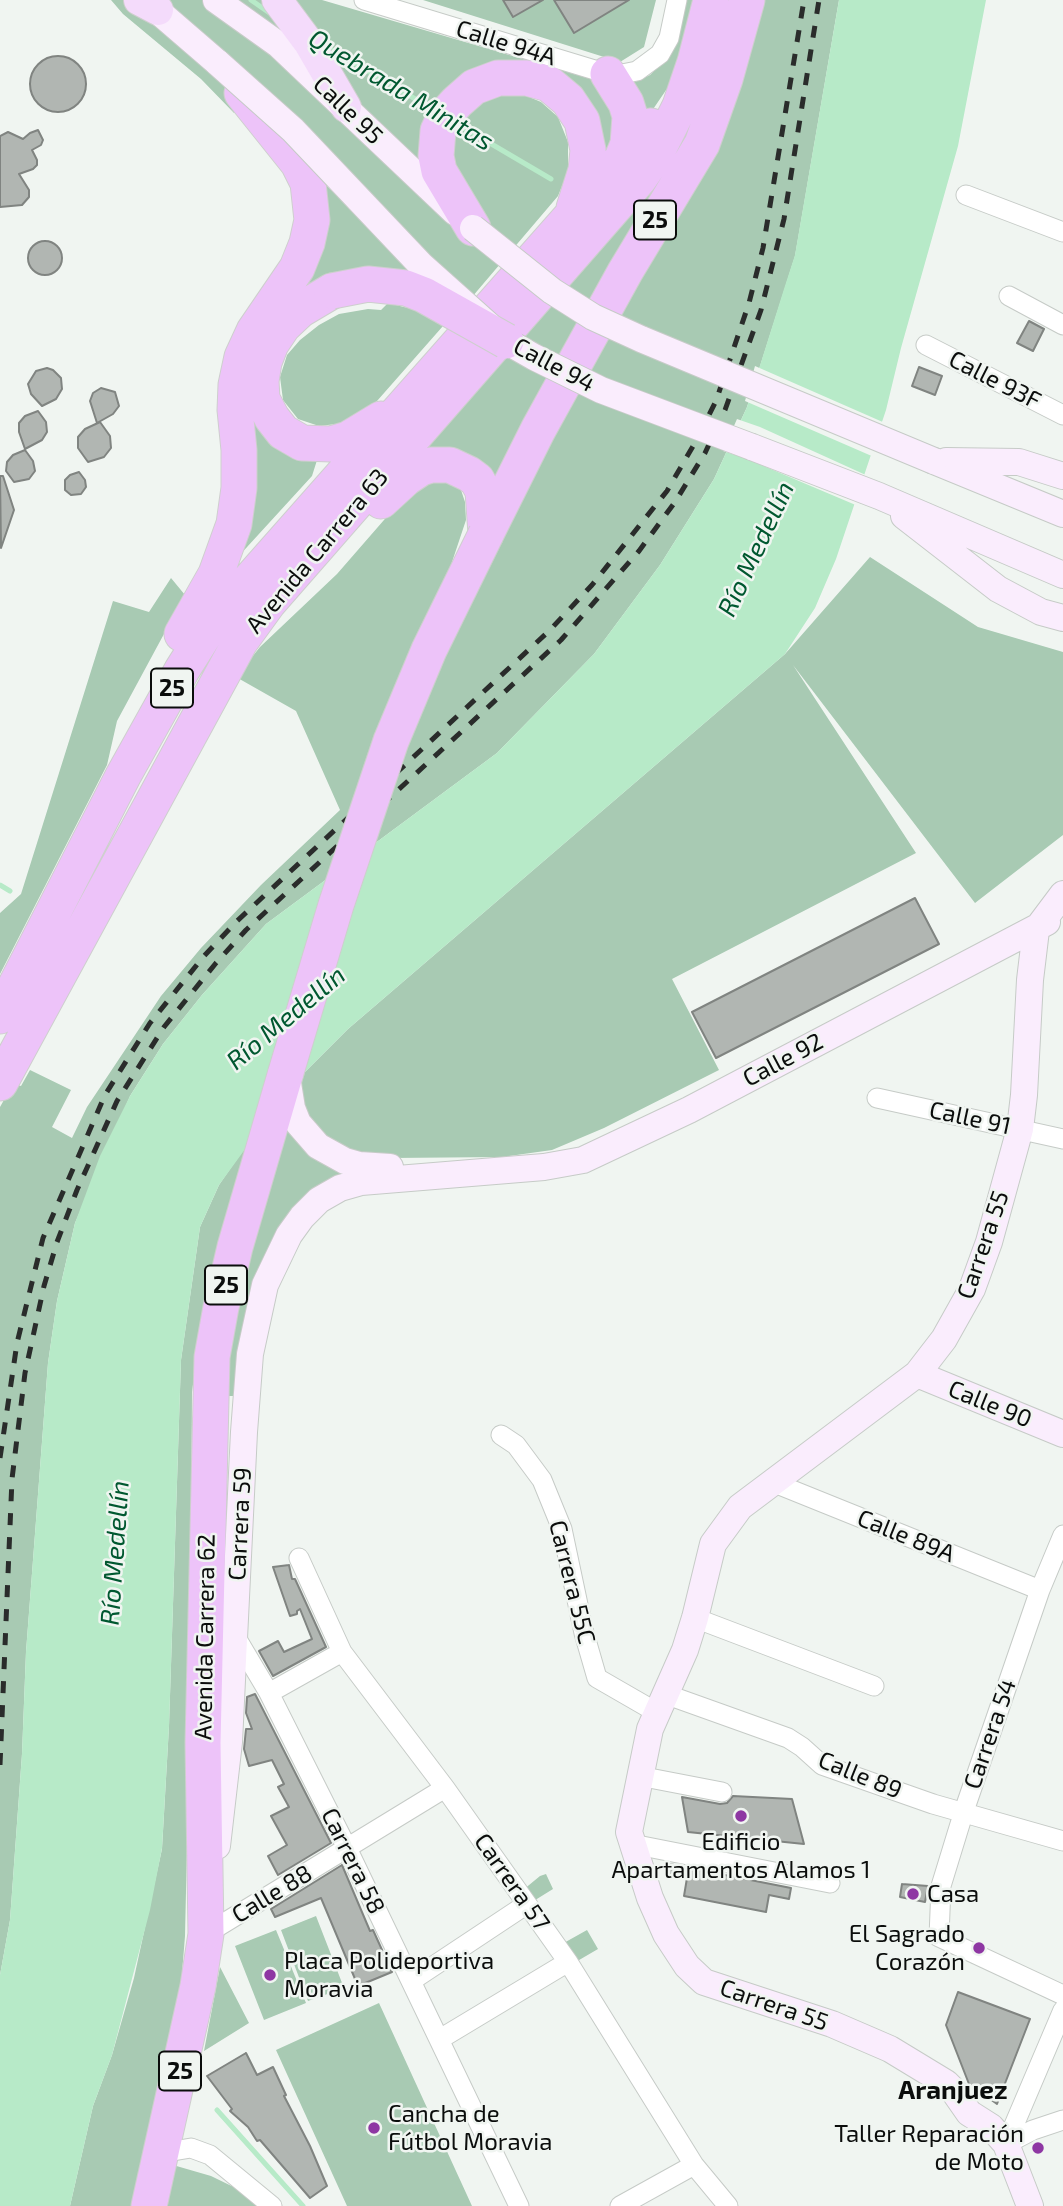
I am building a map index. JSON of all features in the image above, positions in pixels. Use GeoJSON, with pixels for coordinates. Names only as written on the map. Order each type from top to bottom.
{"type":"FeatureCollection","features":[{"type":"Feature","properties":{"kind":"highway","name":"Avenida Carrera 63"},"geometry":{"type":"LineString","coordinates":[[0,1083],[240,642],[269,602],[624,199],[655,156],[680,106],[711,0]]}},
{"type":"Feature","properties":{"kind":"highway","name":"25"},"geometry":{"type":"LineString","coordinates":[[286,1072],[336,905],[391,741],[429,650],[538,430],[625,272],[702,144],[725,79],[747,0]]}},
{"type":"Feature","properties":{"kind":"highway","name":"Avenida Carrera 63"},"geometry":{"type":"LineString","coordinates":[[0,1016],[122,776],[182,670],[220,614],[621,163],[660,116],[695,62]]}},
{"type":"Feature","properties":{"kind":"highway"},"geometry":{"type":"LineString","coordinates":[[122,776],[171,654],[216,574],[225,552],[234,524],[239,488],[235,410],[236,385],[242,357],[254,331],[297,268],[312,220],[308,183],[289,150],[218,63]]}},
{"type":"Feature","properties":{"kind":"highway"},"geometry":{"type":"LineString","coordinates":[[608,74],[626,103],[630,116],[628,144],[621,163]]}},
{"type":"Feature","properties":{"kind":"highway"},"geometry":{"type":"LineString","coordinates":[[473,228],[439,172],[436,156],[438,131],[446,114],[474,87],[498,78],[527,78],[549,84],[568,100],[582,121],[588,150],[586,170],[569,219]]}},
{"type":"Feature","properties":{"kind":"highway"},"geometry":{"type":"LineString","coordinates":[[407,402],[361,432],[331,444],[302,443],[283,432],[262,399],[264,362],[271,344],[283,326],[300,310],[332,291],[368,284],[407,288],[424,295],[506,341]]}},
{"type":"Feature","properties":{"kind":"highway"},"geometry":{"type":"LineString","coordinates":[[269,602],[395,488],[431,465],[442,463],[460,468],[477,480],[483,491],[486,534]]}},
{"type":"Feature","properties":{"kind":"highway","name":"Avenida Carrera 62"},"geometry":{"type":"LineString","coordinates":[[149,2206],[198,1986],[206,1934],[203,1743],[212,1357],[221,1307],[247,1203],[286,1072]]}},
{"type":"Feature","properties":{"kind":"main road","name":"Calle 95"},"geometry":{"type":"LineString","coordinates":[[216,0],[279,45],[473,228]]}},
{"type":"Feature","properties":{"kind":"main road"},"geometry":{"type":"LineString","coordinates":[[277,0],[309,43],[346,107]]}},
{"type":"Feature","properties":{"kind":"main road","name":"Calle 94"},"geometry":{"type":"LineString","coordinates":[[147,3],[293,130],[421,265],[506,341],[601,390],[879,496],[1063,575]]}},
{"type":"Feature","properties":{"kind":"main road"},"geometry":{"type":"LineString","coordinates":[[473,228],[542,283],[593,317],[1063,514]]}},
{"type":"Feature","properties":{"kind":"main road"},"geometry":{"type":"LineString","coordinates":[[934,461],[1019,462],[1063,476]]}},
{"type":"Feature","properties":{"kind":"main road"},"geometry":{"type":"LineString","coordinates":[[879,496],[999,589],[1041,612],[1063,618]]}},
{"type":"Feature","properties":{"kind":"main road","name":"Calle 92"},"geometry":{"type":"LineString","coordinates":[[1036,930],[1063,894]]}},
{"type":"Feature","properties":{"kind":"main road","name":"Calle 92"},"geometry":{"type":"LineString","coordinates":[[286,1072],[292,1108],[298,1123],[318,1146],[345,1161],[387,1173],[523,1169],[583,1160],[689,1110],[1036,930],[1063,911]]}},
{"type":"Feature","properties":{"kind":"main road","name":"Carrera 55"},"geometry":{"type":"LineString","coordinates":[[1030,2206],[1006,2144],[991,2127],[969,2113],[946,2083],[890,2049],[832,2024],[704,1982],[687,1966],[666,1934],[650,1898],[632,1844],[629,1823],[639,1776],[661,1703],[685,1650],[695,1618],[713,1544],[740,1507],[917,1374],[944,1339],[972,1289],[989,1242],[1020,1129],[1036,930]]}},
{"type":"Feature","properties":{"kind":"main road","name":"Carrera 59"},"geometry":{"type":"LineString","coordinates":[[206,1934],[228,1761],[246,1391],[250,1354],[265,1285],[289,1236],[319,1200],[340,1188],[387,1173]]}},
{"type":"Feature","properties":{"kind":"main road","name":"Calle 90"},"geometry":{"type":"LineString","coordinates":[[917,1374],[1063,1434]]}},
{"type":"Feature","properties":{"kind":"street","name":"Calle 94A"},"geometry":{"type":"LineString","coordinates":[[364,0],[608,74]]}},
{"type":"Feature","properties":{"kind":"street"},"geometry":{"type":"LineString","coordinates":[[608,74],[625,75],[637,71],[660,54],[669,38],[677,0]]}},
{"type":"Feature","properties":{"kind":"street"},"geometry":{"type":"LineString","coordinates":[[966,195],[1063,232]]}},
{"type":"Feature","properties":{"kind":"street"},"geometry":{"type":"LineString","coordinates":[[1009,296],[1063,325]]}},
{"type":"Feature","properties":{"kind":"street","name":"Calle 93F"},"geometry":{"type":"LineString","coordinates":[[926,345],[1063,415]]}},
{"type":"Feature","properties":{"kind":"street","name":"Calle 91"},"geometry":{"type":"LineString","coordinates":[[877,1098],[1063,1139]]}},
{"type":"Feature","properties":{"kind":"street","name":"Carrera 55C"},"geometry":{"type":"LineString","coordinates":[[501,1435],[516,1445],[542,1480],[562,1529],[584,1633],[597,1678],[661,1703]]}},
{"type":"Feature","properties":{"kind":"street","name":"Calle 89A"},"geometry":{"type":"LineString","coordinates":[[772,1482],[1040,1590]]}},
{"type":"Feature","properties":{"kind":"street","name":"Carrera 54"},"geometry":{"type":"LineString","coordinates":[[1063,1535],[1040,1590],[964,1811],[941,1886],[939,1937],[1063,1995]]}},
{"type":"Feature","properties":{"kind":"street","name":"Carrera 57"},"geometry":{"type":"LineString","coordinates":[[299,1558],[342,1652],[445,1788],[568,1962],[694,2165],[727,2206]]}},
{"type":"Feature","properties":{"kind":"street"},"geometry":{"type":"LineString","coordinates":[[695,1618],[874,1686]]}},
{"type":"Feature","properties":{"kind":"street","name":"Carrera 58"},"geometry":{"type":"LineString","coordinates":[[234,1634],[269,1693],[347,1848],[440,2039],[514,2204]]}},
{"type":"Feature","properties":{"kind":"street"},"geometry":{"type":"LineString","coordinates":[[269,1693],[342,1652]]}},
{"type":"Feature","properties":{"kind":"street","name":"Calle 89"},"geometry":{"type":"LineString","coordinates":[[661,1703],[771,1731],[802,1747],[822,1765],[933,1804],[1063,1841]]}},
{"type":"Feature","properties":{"kind":"street"},"geometry":{"type":"LineString","coordinates":[[639,1776],[722,1792]]}},
{"type":"Feature","properties":{"kind":"street","name":"Calle 88"},"geometry":{"type":"LineString","coordinates":[[206,1934],[445,1788]]}},
{"type":"Feature","properties":{"kind":"street"},"geometry":{"type":"LineString","coordinates":[[632,1844],[830,1883]]}},
{"type":"Feature","properties":{"kind":"street"},"geometry":{"type":"LineString","coordinates":[[411,1980],[527,1905]]}},
{"type":"Feature","properties":{"kind":"street"},"geometry":{"type":"LineString","coordinates":[[440,2039],[568,1962]]}},
{"type":"Feature","properties":{"kind":"street"},"geometry":{"type":"LineString","coordinates":[[1006,2144],[1063,2010]]}},
{"type":"Feature","properties":{"kind":"street"},"geometry":{"type":"LineString","coordinates":[[1006,2144],[1033,2130],[1063,2120]]}},
{"type":"Feature","properties":{"kind":"street"},"geometry":{"type":"LineString","coordinates":[[161,2153],[191,2148],[210,2155],[272,2206]]}},
{"type":"Feature","properties":{"kind":"street"},"geometry":{"type":"LineString","coordinates":[[620,2206],[694,2165]]}},
{"type":"Feature","properties":{"kind":"shaded area"},"geometry":{"type":"Polygon","coordinates":[[[111,0],[322,0],[591,79],[610,94],[622,130],[598,166],[590,110],[468,77],[452,148],[462,121],[483,101],[502,94],[522,94],[541,102],[558,117],[568,142],[568,171],[558,196],[472,297],[261,87],[234,113],[201,79],[123,14],[111,0]]]}},
{"type":"Feature","properties":{"kind":"shaded area"},"geometry":{"type":"Polygon","coordinates":[[[423,0],[656,0],[644,47],[620,62],[423,0]]]}},
{"type":"Feature","properties":{"kind":"shaded area"},"geometry":{"type":"Polygon","coordinates":[[[686,0],[700,0],[677,74],[645,121],[629,85],[650,75],[677,43],[686,0]]]}},
{"type":"Feature","properties":{"kind":"shaded area"},"geometry":{"type":"Polygon","coordinates":[[[718,0],[736,0],[690,139],[495,485],[408,461],[577,271],[718,0]]]}},
{"type":"Feature","properties":{"kind":"shaded area"},"geometry":{"type":"Polygon","coordinates":[[[758,0],[839,0],[795,256],[747,407],[714,479],[660,565],[594,654],[497,753],[266,924],[202,995],[163,1044],[130,1096],[75,1223],[57,1301],[48,1363],[26,1652],[10,1920],[0,1975],[0,1107],[13,1084],[21,1086],[30,1070],[71,1090],[52,1127],[72,1138],[87,1107],[161,996],[201,948],[261,885],[340,810],[296,711],[236,677],[260,647],[337,574],[404,497],[422,483],[444,480],[461,490],[466,520],[449,571],[447,645],[758,0]]]}},
{"type":"Feature","properties":{"kind":"shaded area"},"geometry":{"type":"Polygon","coordinates":[[[317,176],[414,274],[280,315],[317,176]]]}},
{"type":"Feature","properties":{"kind":"shaded area"},"geometry":{"type":"Polygon","coordinates":[[[388,303],[416,310],[443,326],[377,401],[345,423],[319,426],[298,419],[283,400],[280,377],[287,355],[319,325],[339,314],[368,309],[381,310],[388,303]]]}},
{"type":"Feature","properties":{"kind":"shaded area"},"geometry":{"type":"Polygon","coordinates":[[[241,402],[318,457],[312,476],[226,570],[241,402]]]}},
{"type":"Feature","properties":{"kind":"shaded area"},"geometry":{"type":"Polygon","coordinates":[[[870,557],[978,627],[1063,652],[1063,835],[975,903],[793,665],[916,853],[672,979],[719,1070],[604,1128],[552,1150],[502,1157],[391,1158],[356,1156],[321,1139],[306,1115],[299,1088],[302,1075],[348,1029],[785,654],[870,557]]]}},
{"type":"Feature","properties":{"kind":"shaded area"},"geometry":{"type":"Polygon","coordinates":[[[171,578],[185,595],[117,721],[107,765],[0,974],[0,913],[21,894],[113,601],[149,612],[171,578]]]}},
{"type":"Feature","properties":{"kind":"shaded area"},"geometry":{"type":"Polygon","coordinates":[[[285,1126],[302,1148],[322,1161],[350,1171],[313,1192],[237,1396],[221,1396],[231,1323],[285,1126]]]}},
{"type":"Feature","properties":{"kind":"shaded area"},"geometry":{"type":"Polygon","coordinates":[[[248,1143],[199,1338],[192,1392],[190,1710],[185,1936],[180,1998],[136,2206],[70,2206],[93,2106],[112,2055],[134,1978],[162,1849],[169,1726],[181,1360],[200,1227],[219,1185],[248,1143]]]}},
{"type":"Feature","properties":{"kind":"shaded area"},"geometry":{"type":"Polygon","coordinates":[[[546,1874],[553,1889],[532,1902],[523,1890],[546,1874]]]}},
{"type":"Feature","properties":{"kind":"shaded area","name":"Placa Polideportiva Moravia"},"geometry":{"type":"Polygon","coordinates":[[[316,1916],[344,1988],[308,2001],[281,1930],[316,1916]]]}},
{"type":"Feature","properties":{"kind":"shaded area","name":"Placa Polideportiva Moravia"},"geometry":{"type":"Polygon","coordinates":[[[276,1930],[306,2003],[264,2020],[235,1946],[276,1930]]]}},
{"type":"Feature","properties":{"kind":"shaded area"},"geometry":{"type":"Polygon","coordinates":[[[587,1930],[598,1949],[574,1963],[562,1944],[587,1930]]]}},
{"type":"Feature","properties":{"kind":"shaded area"},"geometry":{"type":"Polygon","coordinates":[[[220,1967],[249,2023],[204,2051],[220,1967]]]}},
{"type":"Feature","properties":{"kind":"shaded area","name":"Cancha de Fútbol Moravia"},"geometry":{"type":"Polygon","coordinates":[[[379,2003],[472,2206],[347,2206],[276,2050],[379,2003]]]}},
{"type":"Feature","properties":{"kind":"shaded area"},"geometry":{"type":"Polygon","coordinates":[[[173,2165],[211,2176],[250,2195],[261,2206],[164,2206],[173,2165]]]}},
{"type":"Feature","properties":{"kind":"water","name":"Río Medellín"},"geometry":{"type":"Polygon","coordinates":[[[839,0],[986,0],[958,146],[886,410],[836,559],[815,608],[785,654],[348,1029],[291,1086],[219,1185],[200,1227],[181,1360],[169,1726],[162,1848],[150,1910],[112,2055],[93,2106],[70,2206],[0,2206],[0,1975],[10,1920],[26,1652],[48,1363],[57,1301],[75,1223],[100,1156],[130,1096],[163,1044],[202,995],[266,924],[497,753],[594,654],[660,565],[714,479],[747,407],[795,255],[839,0]]]}},
{"type":"Feature","properties":{"kind":"pier"},"geometry":{"type":"Polygon","coordinates":[[[755,366],[885,423],[874,457],[745,401],[755,366]]]}},
{"type":"Feature","properties":{"kind":"pier"},"geometry":{"type":"Polygon","coordinates":[[[737,419],[868,476],[858,506],[723,451],[737,419]]]}},
{"type":"Feature","properties":{"kind":"building"},"geometry":{"type":"Polygon","coordinates":[[[503,0],[543,0],[513,17],[503,0]]]}},
{"type":"Feature","properties":{"kind":"building"},"geometry":{"type":"Polygon","coordinates":[[[554,0],[629,0],[574,33],[554,0]]]}},
{"type":"Feature","properties":{"kind":"building"},"geometry":{"type":"Polygon","coordinates":[[[58,56],[69,58],[78,64],[84,73],[84,95],[78,104],[69,110],[58,112],[47,110],[38,104],[32,95],[30,84],[32,73],[38,64],[47,58],[58,56]]]}},
{"type":"Feature","properties":{"kind":"building"},"geometry":{"type":"Polygon","coordinates":[[[38,130],[43,140],[41,145],[32,150],[37,165],[19,174],[29,190],[29,197],[22,205],[0,207],[0,136],[8,132],[23,139],[38,130]]]}},
{"type":"Feature","properties":{"kind":"building"},"geometry":{"type":"Polygon","coordinates":[[[45,241],[57,246],[62,258],[57,270],[45,275],[33,270],[28,258],[33,246],[45,241]]]}},
{"type":"Feature","properties":{"kind":"building"},"geometry":{"type":"Polygon","coordinates":[[[1029,321],[1044,329],[1033,351],[1017,343],[1029,321]]]}},
{"type":"Feature","properties":{"kind":"building"},"geometry":{"type":"Polygon","coordinates":[[[919,367],[942,376],[935,395],[912,386],[919,367]]]}},
{"type":"Feature","properties":{"kind":"building"},"geometry":{"type":"Polygon","coordinates":[[[47,368],[61,378],[62,389],[56,399],[42,406],[31,394],[28,384],[36,371],[47,368]]]}},
{"type":"Feature","properties":{"kind":"building"},"geometry":{"type":"Polygon","coordinates":[[[101,388],[115,392],[119,406],[113,414],[97,423],[90,401],[93,393],[101,388]]]}},
{"type":"Feature","properties":{"kind":"building"},"geometry":{"type":"Polygon","coordinates":[[[38,411],[46,422],[47,432],[42,440],[25,449],[19,423],[25,416],[38,411]]]}},
{"type":"Feature","properties":{"kind":"building"},"geometry":{"type":"Polygon","coordinates":[[[100,422],[110,436],[111,448],[104,457],[88,462],[78,448],[78,437],[85,429],[100,422]]]}},
{"type":"Feature","properties":{"kind":"building"},"geometry":{"type":"Polygon","coordinates":[[[25,450],[33,461],[35,471],[29,479],[14,482],[6,471],[7,462],[13,455],[25,450]]]}},
{"type":"Feature","properties":{"kind":"building"},"geometry":{"type":"Polygon","coordinates":[[[79,472],[86,487],[81,494],[71,495],[65,490],[65,480],[79,472]]]}},
{"type":"Feature","properties":{"kind":"building"},"geometry":{"type":"Polygon","coordinates":[[[0,476],[3,476],[14,510],[1,548],[0,476]]]}},
{"type":"Feature","properties":{"kind":"building"},"geometry":{"type":"Polygon","coordinates":[[[915,898],[939,944],[716,1058],[692,1012],[915,898]]]}},
{"type":"Feature","properties":{"kind":"building"},"geometry":{"type":"Polygon","coordinates":[[[289,1565],[292,1579],[295,1579],[326,1647],[273,1676],[259,1651],[278,1641],[284,1652],[312,1639],[300,1609],[297,1614],[290,1616],[273,1567],[289,1565]]]}},
{"type":"Feature","properties":{"kind":"building"},"geometry":{"type":"Polygon","coordinates":[[[255,1694],[331,1843],[278,1875],[268,1856],[287,1845],[271,1816],[289,1807],[278,1787],[284,1784],[272,1760],[249,1766],[244,1749],[246,1729],[252,1729],[246,1713],[247,1697],[255,1694]]]}},
{"type":"Feature","properties":{"kind":"building","name":"Edificio Apartamentos Alamos 1"},"geometry":{"type":"Polygon","coordinates":[[[733,1796],[792,1799],[804,1844],[688,1832],[682,1797],[720,1804],[727,1803],[733,1796]]]}},
{"type":"Feature","properties":{"kind":"building"},"geometry":{"type":"Polygon","coordinates":[[[669,1864],[791,1888],[789,1899],[769,1895],[766,1912],[684,1896],[687,1878],[667,1874],[669,1864]]]}},
{"type":"Feature","properties":{"kind":"building"},"geometry":{"type":"Polygon","coordinates":[[[342,1865],[370,1931],[373,1930],[392,1972],[358,1986],[321,1898],[275,1917],[271,1909],[342,1865]]]}},
{"type":"Feature","properties":{"kind":"building","name":"Casa"},"geometry":{"type":"Polygon","coordinates":[[[902,1884],[928,1886],[925,1902],[900,1897],[902,1884]]]}},
{"type":"Feature","properties":{"kind":"building"},"geometry":{"type":"Polygon","coordinates":[[[958,1992],[1030,2019],[997,2104],[969,2084],[946,2025],[958,1992]]]}},
{"type":"Feature","properties":{"kind":"building"},"geometry":{"type":"Polygon","coordinates":[[[246,2053],[257,2075],[273,2067],[286,2095],[284,2096],[310,2146],[327,2186],[310,2198],[260,2140],[257,2141],[248,2127],[230,2111],[232,2109],[207,2076],[246,2053]]]}},
{"type":"Feature","properties":{"kind":"waterway","name":"Quebrada Minitas"},"geometry":{"type":"LineString","coordinates":[[251,0],[271,14]]}},
{"type":"Feature","properties":{"kind":"waterway","name":"Quebrada Minitas"},"geometry":{"type":"LineString","coordinates":[[325,46],[434,110]]}},
{"type":"Feature","properties":{"kind":"waterway","name":"Quebrada Minitas"},"geometry":{"type":"LineString","coordinates":[[454,122],[551,179]]}},
{"type":"Feature","properties":{"kind":"waterway"},"geometry":{"type":"LineString","coordinates":[[0,885],[10,891]]}},
{"type":"Feature","properties":{"kind":"waterway"},"geometry":{"type":"LineString","coordinates":[[217,2110],[303,2206]]}},
{"type":"Feature","properties":{"kind":"railway"},"geometry":{"type":"LineString","coordinates":[[0,1458],[17,1343],[43,1238],[105,1095],[150,1023],[204,956],[237,921],[550,630],[592,585],[667,491],[696,441],[716,401],[749,303],[763,248],[804,0]]}},
{"type":"Feature","properties":{"kind":"railway"},"geometry":{"type":"LineString","coordinates":[[0,1765],[12,1479],[25,1373],[44,1286],[57,1242],[117,1101],[164,1027],[246,930],[561,640],[639,551],[675,502],[705,453],[725,410],[761,310],[784,219],[819,0]]}},
{"type":"Feature","properties":{"kind":"place","name":"Edificio Apartamentos Alamos 1"},"geometry":{"type":"Point","coordinates":[741,1816]}},
{"type":"Feature","properties":{"kind":"place","name":"Casa"},"geometry":{"type":"Point","coordinates":[913,1894]}},
{"type":"Feature","properties":{"kind":"place","name":"El Sagrado Corazón"},"geometry":{"type":"Point","coordinates":[979,1948]}},
{"type":"Feature","properties":{"kind":"place","name":"Placa Polideportiva Moravia"},"geometry":{"type":"Point","coordinates":[270,1975]}},
{"type":"Feature","properties":{"kind":"place","name":"Cancha de Fútbol Moravia"},"geometry":{"type":"Point","coordinates":[374,2128]}},
{"type":"Feature","properties":{"kind":"place","name":"Taller Reparación de Moto"},"geometry":{"type":"Point","coordinates":[1038,2148]}},
{"type":"Feature","properties":{"kind":"district","name":"Aranjuez"},"geometry":{"type":"Point","coordinates":[953,2090]}}]}
